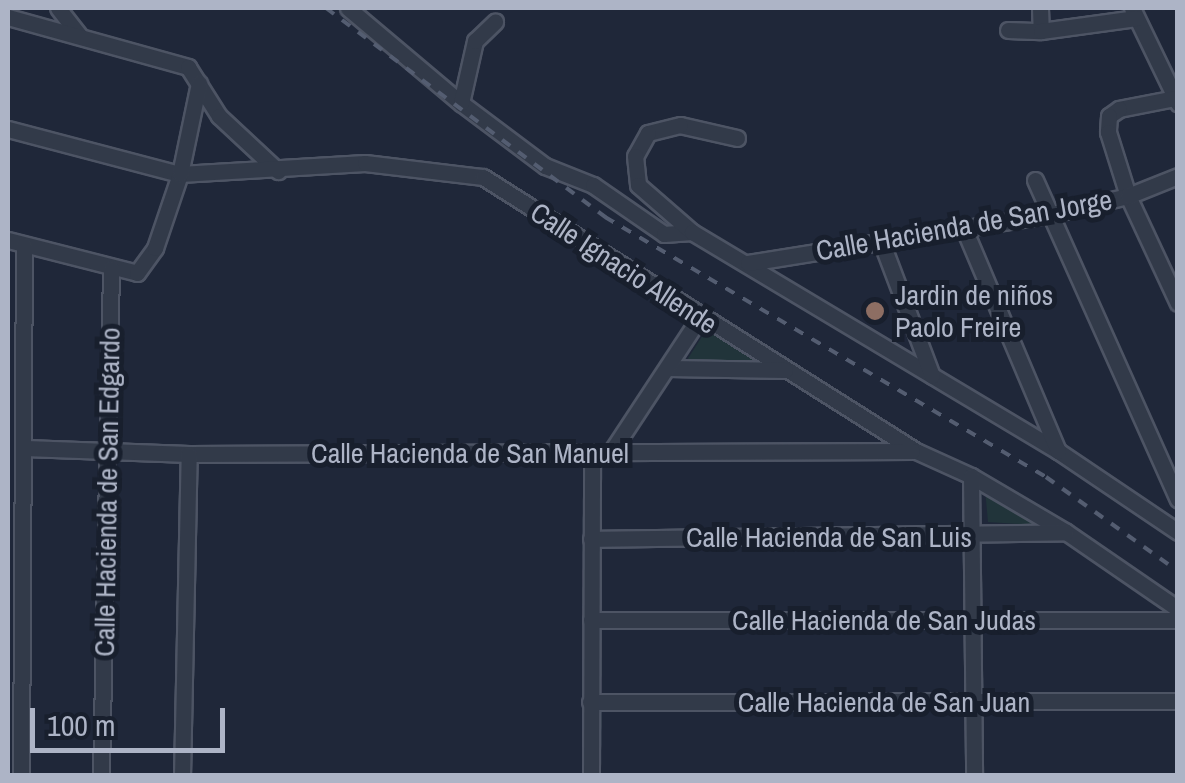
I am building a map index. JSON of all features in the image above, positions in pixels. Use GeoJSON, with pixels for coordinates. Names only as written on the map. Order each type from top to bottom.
{"type":"FeatureCollection","features":[{"type":"Feature","properties":{"kind":"street"},"geometry":{"type":"LineString","coordinates":[[58,8],[80,36]]}},
{"type":"Feature","properties":{"kind":"street"},"geometry":{"type":"LineString","coordinates":[[348,8],[461,103],[546,166],[593,186],[664,234],[692,232]]}},
{"type":"Feature","properties":{"kind":"street"},"geometry":{"type":"LineString","coordinates":[[1040,8],[1041,31]]}},
{"type":"Feature","properties":{"kind":"street"},"geometry":{"type":"LineString","coordinates":[[1008,30],[1041,31],[1134,13],[1176,100],[1118,109],[1109,116],[1108,132],[1128,196],[1178,303]]}},
{"type":"Feature","properties":{"kind":"street"},"geometry":{"type":"LineString","coordinates":[[8,17],[188,67],[219,116],[278,171]]}},
{"type":"Feature","properties":{"kind":"street"},"geometry":{"type":"LineString","coordinates":[[461,103],[475,41],[495,22]]}},
{"type":"Feature","properties":{"kind":"street"},"geometry":{"type":"LineString","coordinates":[[21,776],[14,583],[15,500],[24,448],[26,336],[16,242],[137,273],[156,248],[180,174],[199,84]]}},
{"type":"Feature","properties":{"kind":"street"},"geometry":{"type":"LineString","coordinates":[[737,138],[680,125],[648,133],[635,156],[638,186],[692,232],[1058,451],[1178,532]]}},
{"type":"Feature","properties":{"kind":"street","name":"Calle Ignacio Allende"},"geometry":{"type":"LineString","coordinates":[[8,130],[180,174],[366,163],[482,177],[916,450],[971,476],[1066,532],[1178,610]]}},
{"type":"Feature","properties":{"kind":"street","name":"Calle Hacienda de San Jorge"},"geometry":{"type":"LineString","coordinates":[[748,263],[1048,215],[1128,196],[1178,176]]}},
{"type":"Feature","properties":{"kind":"street"},"geometry":{"type":"LineString","coordinates":[[1035,180],[1178,500]]}},
{"type":"Feature","properties":{"kind":"street"},"geometry":{"type":"LineString","coordinates":[[965,231],[1058,451]]}},
{"type":"Feature","properties":{"kind":"street"},"geometry":{"type":"LineString","coordinates":[[881,241],[932,376]]}},
{"type":"Feature","properties":{"kind":"street","name":"Calle Hacienda de San Edgardo"},"geometry":{"type":"LineString","coordinates":[[101,776],[111,268]]}},
{"type":"Feature","properties":{"kind":"street"},"geometry":{"type":"LineString","coordinates":[[611,452],[700,317]]}},
{"type":"Feature","properties":{"kind":"street"},"geometry":{"type":"LineString","coordinates":[[8,329],[26,336]]}},
{"type":"Feature","properties":{"kind":"street"},"geometry":{"type":"LineString","coordinates":[[668,368],[786,370]]}},
{"type":"Feature","properties":{"kind":"street"},"geometry":{"type":"LineString","coordinates":[[8,412],[25,417]]}},
{"type":"Feature","properties":{"kind":"street","name":"Calle Hacienda de San Manuel"},"geometry":{"type":"LineString","coordinates":[[24,448],[189,454],[916,450]]}},
{"type":"Feature","properties":{"kind":"street"},"geometry":{"type":"LineString","coordinates":[[591,776],[592,452]]}},
{"type":"Feature","properties":{"kind":"street"},"geometry":{"type":"LineString","coordinates":[[182,776],[189,454]]}},
{"type":"Feature","properties":{"kind":"street"},"geometry":{"type":"LineString","coordinates":[[971,476],[974,776]]}},
{"type":"Feature","properties":{"kind":"street","name":"Calle Hacienda de San Luis"},"geometry":{"type":"LineString","coordinates":[[591,539],[971,537],[1066,532]]}},
{"type":"Feature","properties":{"kind":"street","name":"Calle Hacienda de San Judas"},"geometry":{"type":"LineString","coordinates":[[590,620],[1178,620]]}},
{"type":"Feature","properties":{"kind":"street","name":"Calle Hacienda de San Juan"},"geometry":{"type":"LineString","coordinates":[[590,702],[1178,701]]}},
{"type":"Feature","properties":{"kind":"shaded area"},"geometry":{"type":"Polygon","coordinates":[[[708,327],[766,364],[687,360],[708,327]]]}},
{"type":"Feature","properties":{"kind":"shaded area"},"geometry":{"type":"Polygon","coordinates":[[[985,489],[1035,525],[988,522],[985,489]]]}},
{"type":"Feature","properties":{"kind":"railway"},"geometry":{"type":"LineString","coordinates":[[326,8],[605,217],[1046,477],[1178,571]]}},
{"type":"Feature","properties":{"kind":"place","name":"Jardin de niños Paolo Freire"},"geometry":{"type":"Point","coordinates":[875,311]}}]}
